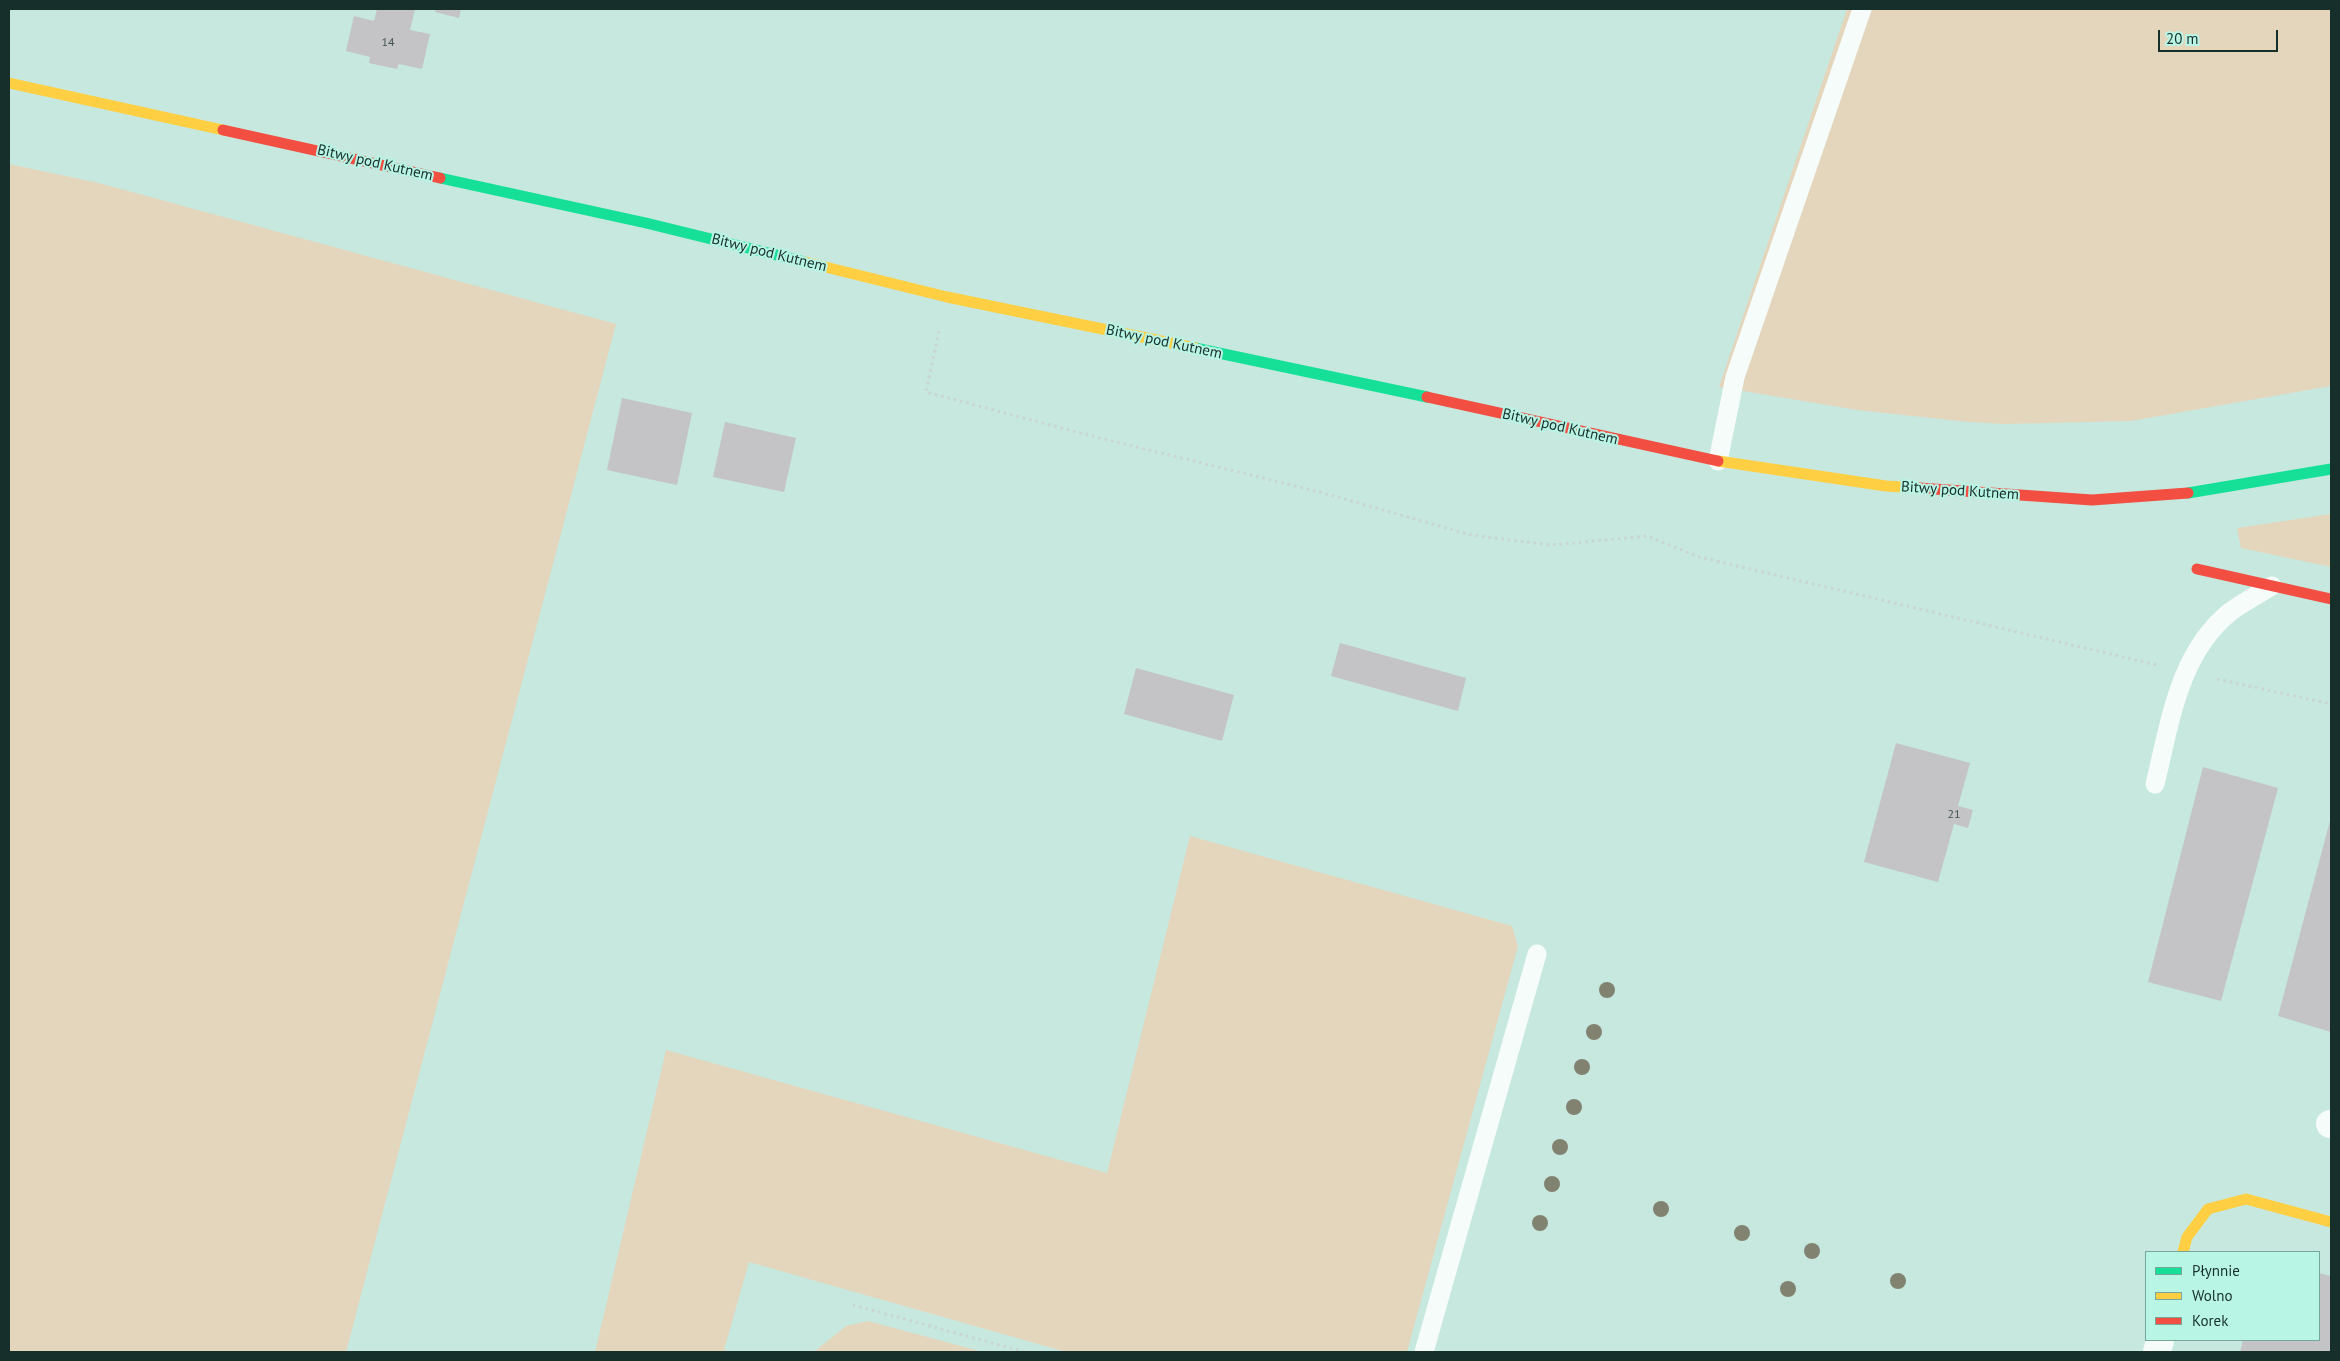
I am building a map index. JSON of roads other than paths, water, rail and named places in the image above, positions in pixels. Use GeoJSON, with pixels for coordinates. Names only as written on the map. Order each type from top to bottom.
{"type":"FeatureCollection","features":[{"type":"Feature","properties":{"kind":"main road","name":"Bitwy pod Kutnem"},"geometry":{"type":"LineString","coordinates":[[9,83],[636,221],[946,297],[1339,378],[1718,462],[1886,486],[2092,500],[2195,493],[2331,469]]}},
{"type":"Feature","properties":{"kind":"main road"},"geometry":{"type":"LineString","coordinates":[[2196,569],[2331,599]]}},
{"type":"Feature","properties":{"kind":"main road"},"geometry":{"type":"LineString","coordinates":[[2183,1251],[2187,1238],[2208,1209],[2246,1199],[2331,1222]]}},
{"type":"Feature","properties":{"kind":"lane"},"geometry":{"type":"LineString","coordinates":[[1718,462],[1735,377],[1862,9]]}},
{"type":"Feature","properties":{"kind":"lane"},"geometry":{"type":"LineString","coordinates":[[2155,784],[2181,680],[2200,645],[2230,612],[2272,586]]}},
{"type":"Feature","properties":{"kind":"lane"},"geometry":{"type":"LineString","coordinates":[[1424,1352],[1537,954]]}}]}
